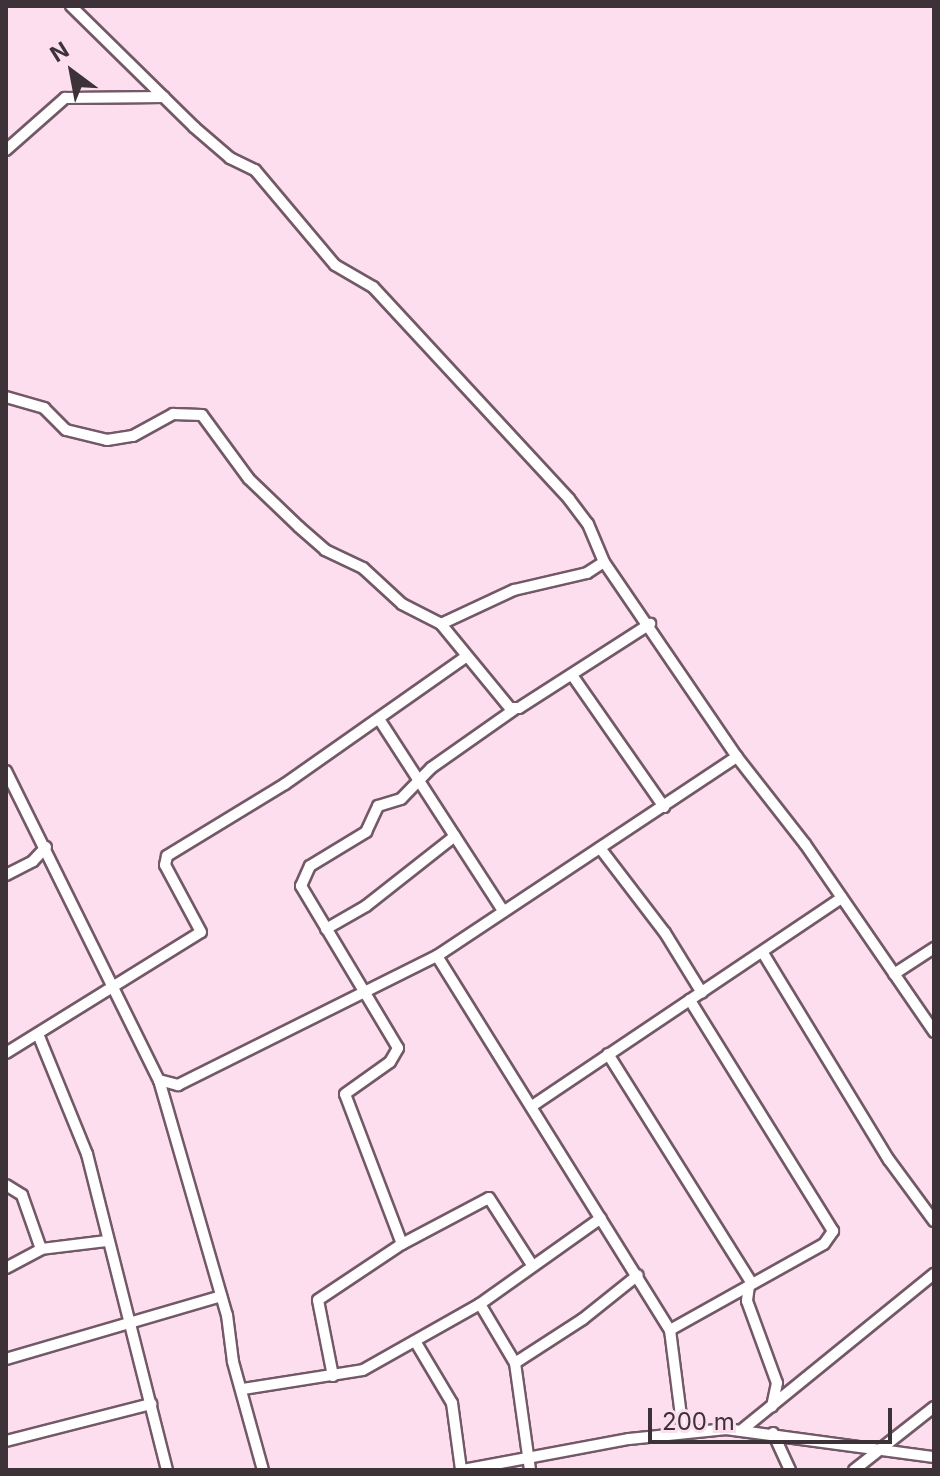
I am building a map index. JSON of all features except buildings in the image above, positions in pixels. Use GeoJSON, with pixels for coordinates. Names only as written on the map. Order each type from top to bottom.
{"type":"FeatureCollection","features":[{"type":"Feature","properties":{"kind":"street"},"geometry":{"type":"LineString","coordinates":[[71,6],[230,158],[255,170],[335,265],[373,287],[569,499],[588,524],[604,562],[650,624],[737,757],[842,898],[934,1032]]}},
{"type":"Feature","properties":{"kind":"street"},"geometry":{"type":"LineString","coordinates":[[6,150],[65,98],[164,97]]}},
{"type":"Feature","properties":{"kind":"street"},"geometry":{"type":"LineString","coordinates":[[6,397],[44,408],[66,430],[107,440],[133,436],[173,414],[202,415],[249,479],[325,550],[363,568],[402,604],[441,624],[464,658],[515,709]]}},
{"type":"Feature","properties":{"kind":"street"},"geometry":{"type":"LineString","coordinates":[[441,624],[514,590],[587,573],[604,562]]}},
{"type":"Feature","properties":{"kind":"street"},"geometry":{"type":"LineString","coordinates":[[402,1244],[345,1098],[349,1087],[398,1051],[366,990],[301,886],[310,866],[364,835],[378,806],[401,799],[422,778],[515,709],[650,624]]}},
{"type":"Feature","properties":{"kind":"street"},"geometry":{"type":"LineString","coordinates":[[6,1053],[201,932],[165,865],[167,856],[379,719],[464,658]]}},
{"type":"Feature","properties":{"kind":"street"},"geometry":{"type":"LineString","coordinates":[[572,675],[664,807]]}},
{"type":"Feature","properties":{"kind":"street"},"geometry":{"type":"LineString","coordinates":[[379,719],[422,778],[503,911]]}},
{"type":"Feature","properties":{"kind":"street"},"geometry":{"type":"LineString","coordinates":[[159,1080],[178,1085],[437,956],[737,757]]}},
{"type":"Feature","properties":{"kind":"street"},"geometry":{"type":"LineString","coordinates":[[6,771],[46,847],[72,911],[115,987],[159,1080],[221,1296],[233,1362],[243,1389],[263,1470]]}},
{"type":"Feature","properties":{"kind":"street"},"geometry":{"type":"LineString","coordinates":[[326,929],[366,906],[455,836]]}},
{"type":"Feature","properties":{"kind":"street"},"geometry":{"type":"LineString","coordinates":[[6,875],[33,861],[46,847]]}},
{"type":"Feature","properties":{"kind":"street"},"geometry":{"type":"LineString","coordinates":[[600,848],[665,933],[702,993]]}},
{"type":"Feature","properties":{"kind":"street"},"geometry":{"type":"LineString","coordinates":[[532,1106],[842,898]]}},
{"type":"Feature","properties":{"kind":"street"},"geometry":{"type":"LineString","coordinates":[[894,974],[934,948]]}},
{"type":"Feature","properties":{"kind":"street"},"geometry":{"type":"LineString","coordinates":[[763,953],[889,1160],[934,1221]]}},
{"type":"Feature","properties":{"kind":"street"},"geometry":{"type":"LineString","coordinates":[[437,956],[670,1330],[683,1432]]}},
{"type":"Feature","properties":{"kind":"street"},"geometry":{"type":"LineString","coordinates":[[670,1330],[824,1244],[833,1231],[690,1000]]}},
{"type":"Feature","properties":{"kind":"street"},"geometry":{"type":"LineString","coordinates":[[38,1034],[87,1154],[106,1241],[167,1470]]}},
{"type":"Feature","properties":{"kind":"street"},"geometry":{"type":"LineString","coordinates":[[608,1054],[750,1285],[747,1301],[777,1383],[771,1407]]}},
{"type":"Feature","properties":{"kind":"street"},"geometry":{"type":"LineString","coordinates":[[6,1185],[22,1195],[41,1249]]}},
{"type":"Feature","properties":{"kind":"street"},"geometry":{"type":"LineString","coordinates":[[333,1376],[318,1300],[402,1244],[489,1198],[532,1265]]}},
{"type":"Feature","properties":{"kind":"street"},"geometry":{"type":"LineString","coordinates":[[243,1389],[363,1370],[480,1304],[601,1218]]}},
{"type":"Feature","properties":{"kind":"street"},"geometry":{"type":"LineString","coordinates":[[6,1268],[41,1249],[106,1241]]}},
{"type":"Feature","properties":{"kind":"street"},"geometry":{"type":"LineString","coordinates":[[743,1429],[934,1274]]}},
{"type":"Feature","properties":{"kind":"street"},"geometry":{"type":"LineString","coordinates":[[515,1363],[583,1319],[638,1275]]}},
{"type":"Feature","properties":{"kind":"street"},"geometry":{"type":"LineString","coordinates":[[6,1359],[221,1296]]}},
{"type":"Feature","properties":{"kind":"street"},"geometry":{"type":"LineString","coordinates":[[480,1304],[515,1363],[529,1465]]}},
{"type":"Feature","properties":{"kind":"street"},"geometry":{"type":"LineString","coordinates":[[415,1341],[452,1403],[462,1470],[529,1465],[683,1432],[743,1429],[934,1457]]}},
{"type":"Feature","properties":{"kind":"street"},"geometry":{"type":"LineString","coordinates":[[6,1441],[151,1404]]}},
{"type":"Feature","properties":{"kind":"street"},"geometry":{"type":"LineString","coordinates":[[854,1470],[934,1407]]}},
{"type":"Feature","properties":{"kind":"street"},"geometry":{"type":"LineString","coordinates":[[773,1433],[790,1470]]}}]}
